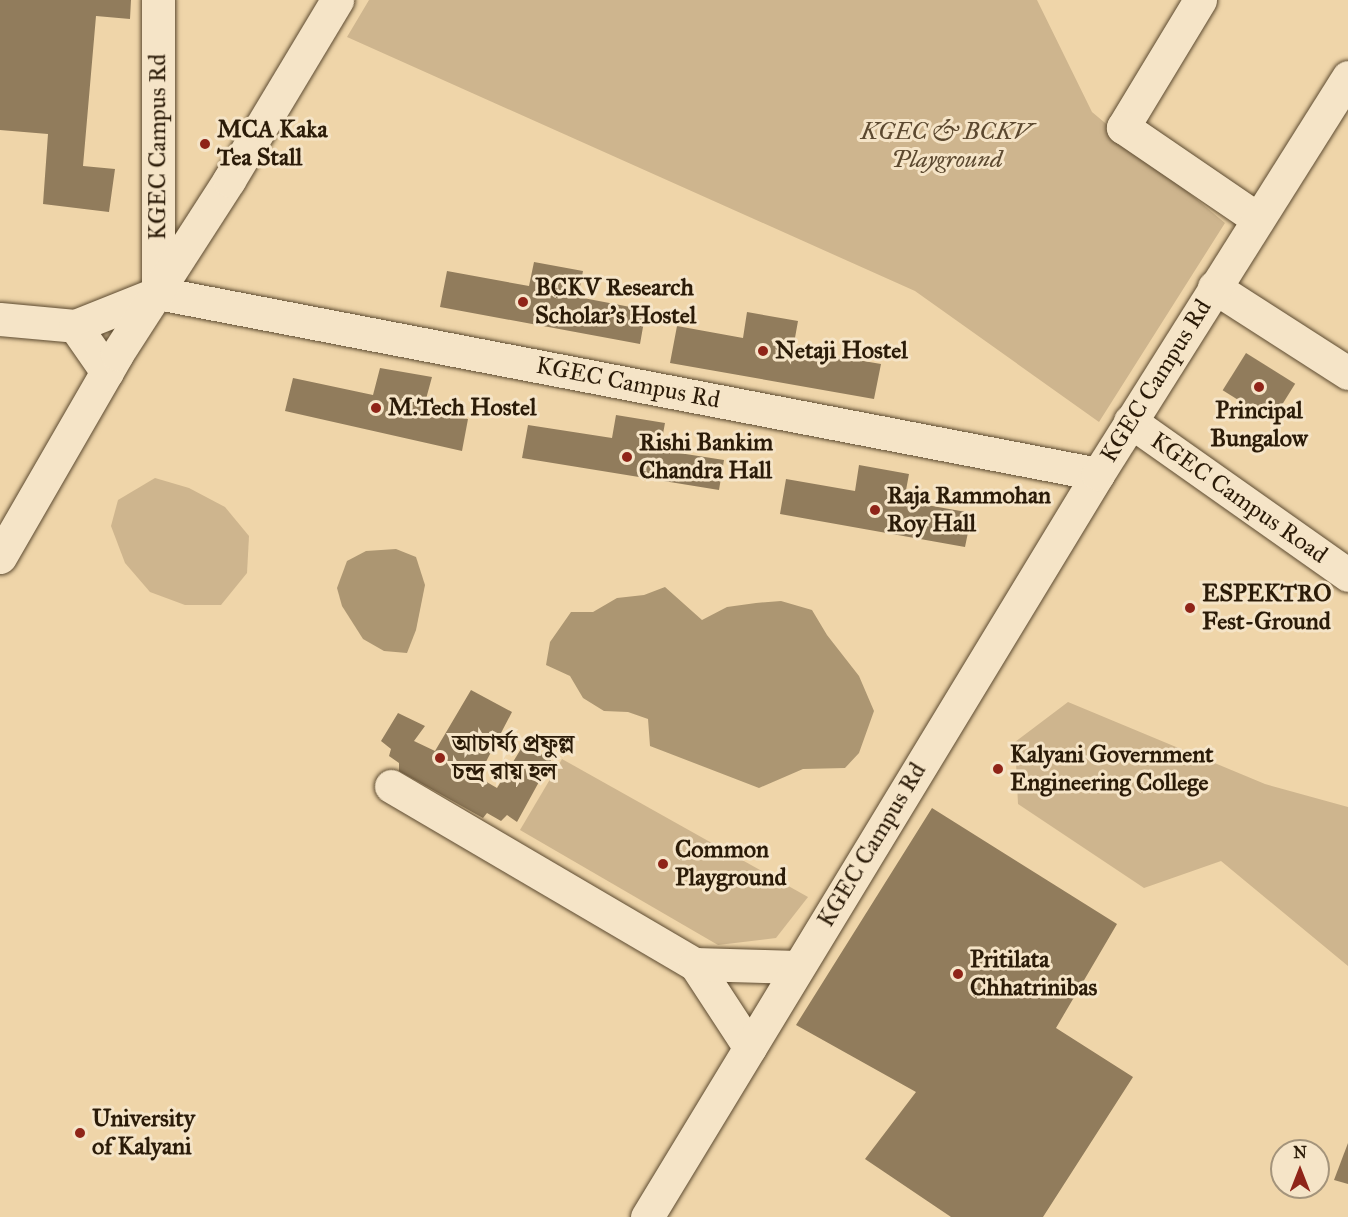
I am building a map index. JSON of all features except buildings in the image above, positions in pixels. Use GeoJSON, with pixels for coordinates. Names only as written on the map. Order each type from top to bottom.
{"type":"FeatureCollection","features":[{"type":"Feature","properties":{"kind":"street","name":"KGEC Campus Rd"},"geometry":{"type":"LineString","coordinates":[[158,0],[158,293]]}},
{"type":"Feature","properties":{"kind":"street","name":"KGEC Campus Rd"},"geometry":{"type":"LineString","coordinates":[[0,557],[107,372],[158,293],[337,0]]}},
{"type":"Feature","properties":{"kind":"street"},"geometry":{"type":"LineString","coordinates":[[1200,0],[1123,127],[1258,219]]}},
{"type":"Feature","properties":{"kind":"street","name":"KGEC Campus Rd"},"geometry":{"type":"LineString","coordinates":[[647,1217],[1098,474],[1348,77]]}},
{"type":"Feature","properties":{"kind":"street"},"geometry":{"type":"LineString","coordinates":[[1214,287],[1348,373]]}},
{"type":"Feature","properties":{"kind":"street","name":"KGEC Campus Rd"},"geometry":{"type":"LineString","coordinates":[[158,293],[1098,474]]}},
{"type":"Feature","properties":{"kind":"street"},"geometry":{"type":"LineString","coordinates":[[0,319],[75,326],[158,293]]}},
{"type":"Feature","properties":{"kind":"street"},"geometry":{"type":"LineString","coordinates":[[75,326],[107,372]]}},
{"type":"Feature","properties":{"kind":"street","name":"KGEC Campus Road"},"geometry":{"type":"LineString","coordinates":[[1130,422],[1348,574]]}},
{"type":"Feature","properties":{"kind":"street"},"geometry":{"type":"LineString","coordinates":[[392,786],[695,964],[750,1048]]}},
{"type":"Feature","properties":{"kind":"street"},"geometry":{"type":"LineString","coordinates":[[695,964],[798,967]]}},
{"type":"Feature","properties":{"kind":"green space","name":"KGEC & BCKV Playground"},"geometry":{"type":"Polygon","coordinates":[[[369,0],[1037,0],[1092,112],[1225,223],[1099,422],[915,291],[347,37],[369,0]]]}},
{"type":"Feature","properties":{"kind":"green space"},"geometry":{"type":"Polygon","coordinates":[[[155,478],[189,488],[225,507],[249,536],[247,573],[221,605],[185,605],[150,592],[125,563],[111,526],[118,500],[155,478]]]}},
{"type":"Feature","properties":{"kind":"green space"},"geometry":{"type":"Polygon","coordinates":[[[1068,702],[1265,784],[1348,807],[1348,966],[1221,861],[1144,888],[1018,804],[1015,742],[1068,702]]]}},
{"type":"Feature","properties":{"kind":"green space","name":"Common Playground"},"geometry":{"type":"Polygon","coordinates":[[[562,759],[808,897],[776,938],[718,945],[520,830],[562,759]]]}},
{"type":"Feature","properties":{"kind":"shaded area"},"geometry":{"type":"Polygon","coordinates":[[[396,549],[416,557],[425,585],[416,630],[407,653],[384,651],[363,639],[342,606],[337,588],[347,561],[366,551],[396,549]]]}},
{"type":"Feature","properties":{"kind":"shaded area"},"geometry":{"type":"Polygon","coordinates":[[[665,587],[702,620],[727,607],[756,603],[781,601],[812,610],[827,635],[859,676],[874,711],[859,753],[845,768],[803,769],[759,788],[650,746],[648,719],[628,712],[604,711],[583,698],[570,676],[546,665],[550,642],[571,612],[593,612],[617,598],[644,595],[665,587]]]}},
{"type":"Feature","properties":{"kind":"place","name":"MCA Kaka Tea Stall"},"geometry":{"type":"Point","coordinates":[205,144]}},
{"type":"Feature","properties":{"kind":"place","name":"BCKV Research Scholar's Hostel"},"geometry":{"type":"Point","coordinates":[523,302]}},
{"type":"Feature","properties":{"kind":"place","name":"Netaji Hostel"},"geometry":{"type":"Point","coordinates":[763,351]}},
{"type":"Feature","properties":{"kind":"place","name":"Principal Bungalow"},"geometry":{"type":"Point","coordinates":[1259,387]}},
{"type":"Feature","properties":{"kind":"place","name":"M.Tech Hostel"},"geometry":{"type":"Point","coordinates":[376,408]}},
{"type":"Feature","properties":{"kind":"place","name":"Rishi Bankim Chandra Hall"},"geometry":{"type":"Point","coordinates":[627,457]}},
{"type":"Feature","properties":{"kind":"place","name":"Raja Rammohan Roy Hall"},"geometry":{"type":"Point","coordinates":[875,510]}},
{"type":"Feature","properties":{"kind":"place","name":"ESPEKTRO Fest-Ground"},"geometry":{"type":"Point","coordinates":[1190,608]}},
{"type":"Feature","properties":{"kind":"place","name":"আচার্য্য প্রফুল্ল চন্দ্র রায় হল"},"geometry":{"type":"Point","coordinates":[440,758]}},
{"type":"Feature","properties":{"kind":"place","name":"Kalyani Government Engineering College"},"geometry":{"type":"Point","coordinates":[998,769]}},
{"type":"Feature","properties":{"kind":"place","name":"Common Playground"},"geometry":{"type":"Point","coordinates":[663,864]}},
{"type":"Feature","properties":{"kind":"place","name":"Pritilata Chhatrinibas"},"geometry":{"type":"Point","coordinates":[958,974]}},
{"type":"Feature","properties":{"kind":"place","name":"University of Kalyani"},"geometry":{"type":"Point","coordinates":[80,1133]}}]}
